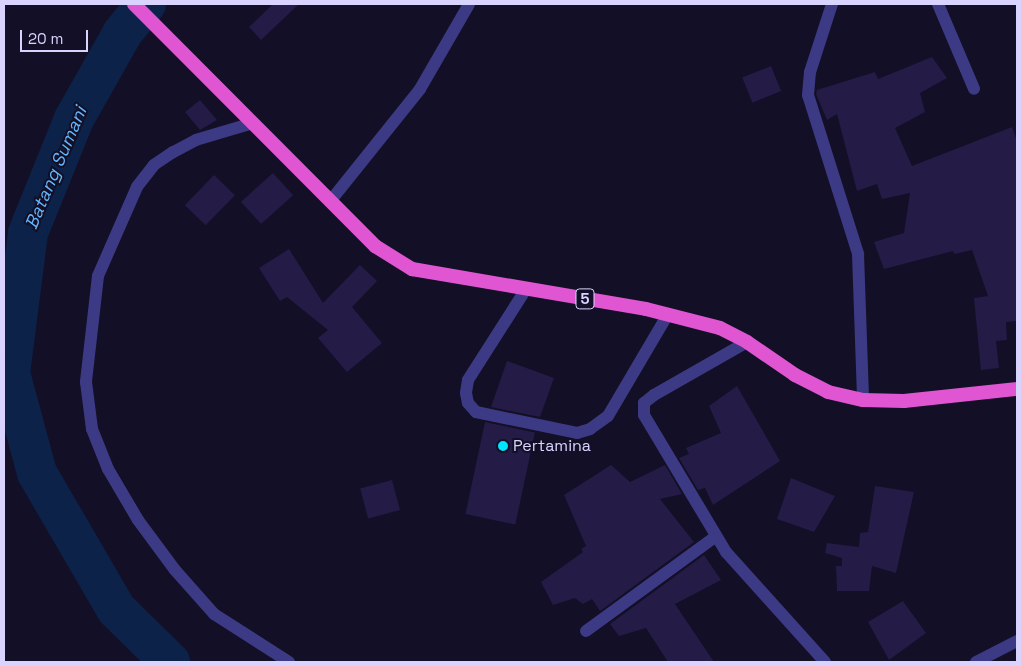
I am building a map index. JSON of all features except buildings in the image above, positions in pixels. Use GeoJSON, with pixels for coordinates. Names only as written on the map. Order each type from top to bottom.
{"type":"FeatureCollection","features":[{"type":"Feature","properties":{"kind":"highway","name":"5"},"geometry":{"type":"LineString","coordinates":[[134,4],[332,199],[376,246],[412,269],[668,314],[720,328],[747,342],[803,380],[828,392],[863,400],[904,401],[1017,389]]}},
{"type":"Feature","properties":{"kind":"street"},"geometry":{"type":"LineString","coordinates":[[332,199],[420,89],[469,4]]}},
{"type":"Feature","properties":{"kind":"street"},"geometry":{"type":"LineString","coordinates":[[832,4],[810,72],[808,95],[858,254],[863,400]]}},
{"type":"Feature","properties":{"kind":"street"},"geometry":{"type":"LineString","coordinates":[[938,4],[974,89]]}},
{"type":"Feature","properties":{"kind":"street"},"geometry":{"type":"LineString","coordinates":[[254,123],[196,140],[173,152],[154,165],[137,187],[98,276],[86,382],[92,429],[108,469],[138,520],[175,570],[214,614],[288,662]]}},
{"type":"Feature","properties":{"kind":"street"},"geometry":{"type":"LineString","coordinates":[[526,289],[468,380],[466,393],[468,403],[476,412],[577,433],[590,429],[608,416],[668,314]]}},
{"type":"Feature","properties":{"kind":"street"},"geometry":{"type":"LineString","coordinates":[[747,342],[644,403],[644,415],[651,431],[715,536],[825,662]]}},
{"type":"Feature","properties":{"kind":"street"},"geometry":{"type":"LineString","coordinates":[[586,631],[715,536]]}},
{"type":"Feature","properties":{"kind":"street"},"geometry":{"type":"LineString","coordinates":[[976,662],[1017,641]]}},
{"type":"Feature","properties":{"kind":"waterway","name":"Batang Sumani"},"geometry":{"type":"LineString","coordinates":[[146,4],[122,34],[74,119],[28,233],[10,373],[37,473],[116,609],[170,662]]}},
{"type":"Feature","properties":{"kind":"place","name":"Pertamina"},"geometry":{"type":"Point","coordinates":[503,446]}}]}
